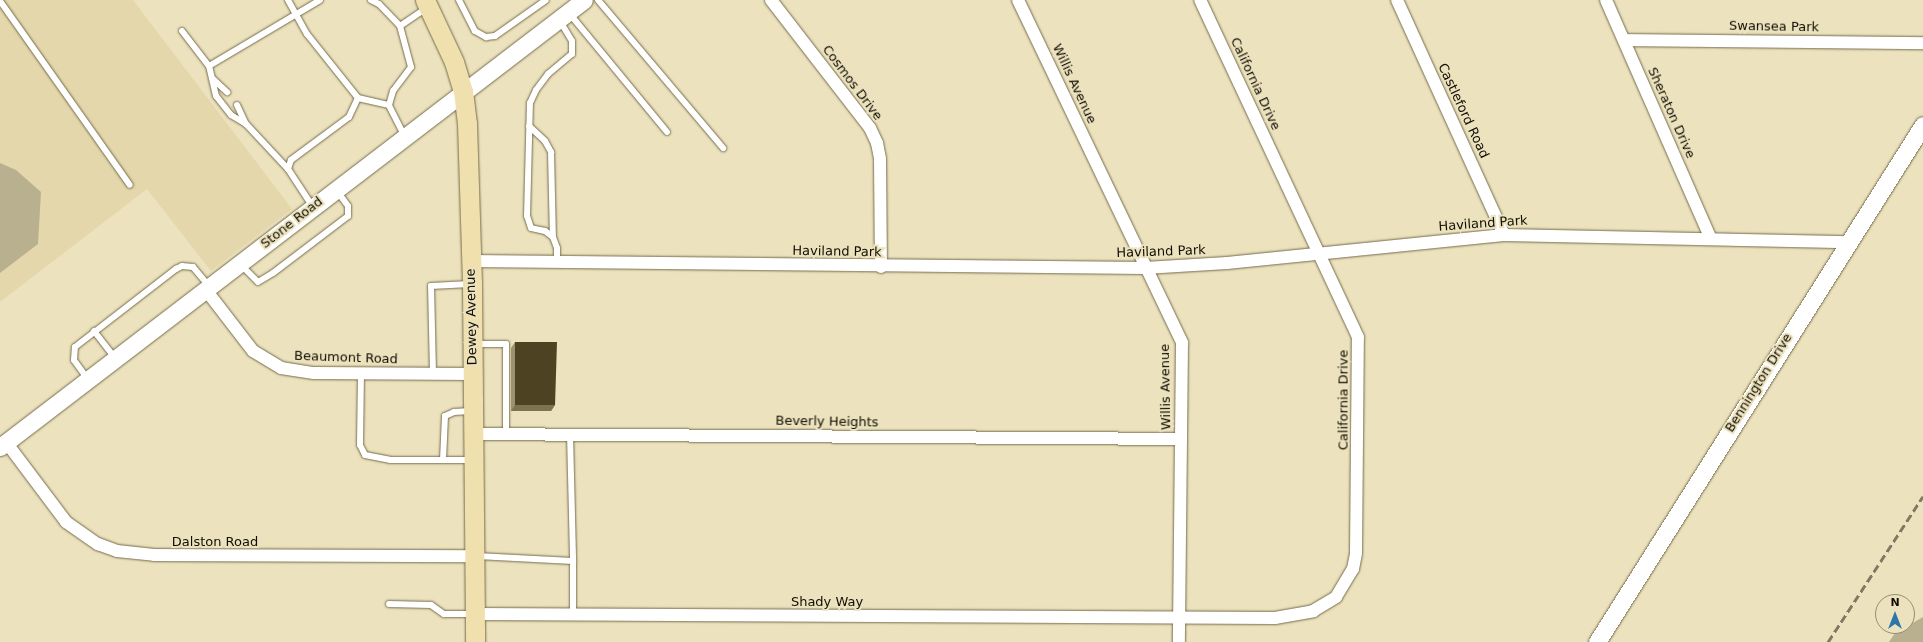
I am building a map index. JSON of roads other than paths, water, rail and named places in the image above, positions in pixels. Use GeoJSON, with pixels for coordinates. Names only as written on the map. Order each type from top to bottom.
{"type":"FeatureCollection","features":[{"type":"Feature","properties":{"kind":"main road","name":"Dewey Avenue"},"geometry":{"type":"LineString","coordinates":[[426,4],[448,46],[463,91],[467,124],[472,284],[472,460],[475,642]]}},
{"type":"Feature","properties":{"kind":"street","name":"Stone Road"},"geometry":{"type":"LineString","coordinates":[[3,445],[208,289],[463,91],[584,0]]}},
{"type":"Feature","properties":{"kind":"street","name":"Cosmos Drive"},"geometry":{"type":"LineString","coordinates":[[771,0],[870,128],[877,143],[880,159],[881,267]]}},
{"type":"Feature","properties":{"kind":"street","name":"Willis Avenue"},"geometry":{"type":"LineString","coordinates":[[1018,0],[1182,343],[1180,642]]}},
{"type":"Feature","properties":{"kind":"street","name":"California Drive"},"geometry":{"type":"LineString","coordinates":[[1180,619],[1296,616],[1325,606],[1346,584],[1353,570],[1357,546],[1358,337],[1200,0]]}},
{"type":"Feature","properties":{"kind":"street","name":"Castleford Road"},"geometry":{"type":"LineString","coordinates":[[1397,0],[1504,235]]}},
{"type":"Feature","properties":{"kind":"street","name":"Sheraton Drive"},"geometry":{"type":"LineString","coordinates":[[1606,0],[1710,237]]}},
{"type":"Feature","properties":{"kind":"street","name":"Swansea Park"},"geometry":{"type":"LineString","coordinates":[[1624,40],[1923,43]]}},
{"type":"Feature","properties":{"kind":"street","name":"Bennington Drive"},"geometry":{"type":"LineString","coordinates":[[1597,642],[1923,125]]}},
{"type":"Feature","properties":{"kind":"street","name":"Haviland Park"},"geometry":{"type":"LineString","coordinates":[[471,261],[881,267],[1145,268],[1504,235],[1710,237],[1850,242]]}},
{"type":"Feature","properties":{"kind":"street","name":"Beaumont Road"},"geometry":{"type":"LineString","coordinates":[[208,289],[242,338],[267,362],[298,372],[473,374]]}},
{"type":"Feature","properties":{"kind":"street","name":"Beverly Heights"},"geometry":{"type":"LineString","coordinates":[[473,434],[1181,439]]}},
{"type":"Feature","properties":{"kind":"street","name":"Dalston Road"},"geometry":{"type":"LineString","coordinates":[[3,445],[66,522],[98,544],[117,551],[154,556],[473,556]]}},
{"type":"Feature","properties":{"kind":"street","name":"Shady Way"},"geometry":{"type":"LineString","coordinates":[[474,614],[1180,619]]}},
{"type":"Feature","properties":{"kind":"lane"},"geometry":{"type":"LineString","coordinates":[[288,0],[307,34],[358,98],[389,106]]}},
{"type":"Feature","properties":{"kind":"lane"},"geometry":{"type":"LineString","coordinates":[[210,66],[295,13],[320,0]]}},
{"type":"Feature","properties":{"kind":"lane"},"geometry":{"type":"LineString","coordinates":[[371,0],[379,4],[400,26],[411,67],[393,91],[389,106],[405,136]]}},
{"type":"Feature","properties":{"kind":"lane"},"geometry":{"type":"LineString","coordinates":[[459,0],[475,32],[486,37],[495,36],[546,0]]}},
{"type":"Feature","properties":{"kind":"lane"},"geometry":{"type":"LineString","coordinates":[[598,0],[723,148]]}},
{"type":"Feature","properties":{"kind":"lane"},"geometry":{"type":"LineString","coordinates":[[0,1],[130,185]]}},
{"type":"Feature","properties":{"kind":"lane"},"geometry":{"type":"LineString","coordinates":[[400,26],[426,4]]}},
{"type":"Feature","properties":{"kind":"lane"},"geometry":{"type":"LineString","coordinates":[[553,237],[545,231],[531,228],[527,216],[530,103],[536,90],[548,74],[572,54],[572,41],[564,16]]}},
{"type":"Feature","properties":{"kind":"lane"},"geometry":{"type":"LineString","coordinates":[[564,16],[668,132]]}},
{"type":"Feature","properties":{"kind":"lane"},"geometry":{"type":"LineString","coordinates":[[182,31],[210,66],[216,96],[231,115],[246,124],[288,169],[313,208]]}},
{"type":"Feature","properties":{"kind":"lane"},"geometry":{"type":"LineString","coordinates":[[212,78],[227,92]]}},
{"type":"Feature","properties":{"kind":"lane"},"geometry":{"type":"LineString","coordinates":[[288,169],[291,160],[349,117],[358,98]]}},
{"type":"Feature","properties":{"kind":"lane"},"geometry":{"type":"LineString","coordinates":[[237,105],[246,124]]}},
{"type":"Feature","properties":{"kind":"lane"},"geometry":{"type":"LineString","coordinates":[[529,126],[546,141],[551,152],[553,237],[557,248],[557,262]]}},
{"type":"Feature","properties":{"kind":"lane"},"geometry":{"type":"LineString","coordinates":[[240,264],[253,279],[258,282],[266,279],[348,216],[348,206],[336,190]]}},
{"type":"Feature","properties":{"kind":"lane"},"geometry":{"type":"LineString","coordinates":[[88,380],[74,360],[73,351],[94,331],[182,266],[193,267],[208,289]]}},
{"type":"Feature","properties":{"kind":"lane"},"geometry":{"type":"LineString","coordinates":[[432,373],[431,286],[472,284]]}},
{"type":"Feature","properties":{"kind":"lane"},"geometry":{"type":"LineString","coordinates":[[94,331],[116,359]]}},
{"type":"Feature","properties":{"kind":"lane"},"geometry":{"type":"LineString","coordinates":[[472,344],[506,344],[506,434]]}},
{"type":"Feature","properties":{"kind":"lane"},"geometry":{"type":"LineString","coordinates":[[361,373],[361,451],[380,459],[472,460]]}},
{"type":"Feature","properties":{"kind":"lane"},"geometry":{"type":"LineString","coordinates":[[444,460],[445,416],[454,412],[473,411]]}},
{"type":"Feature","properties":{"kind":"lane"},"geometry":{"type":"LineString","coordinates":[[570,434],[573,614]]}},
{"type":"Feature","properties":{"kind":"lane"},"geometry":{"type":"LineString","coordinates":[[473,556],[573,561]]}},
{"type":"Feature","properties":{"kind":"lane"},"geometry":{"type":"LineString","coordinates":[[389,604],[431,605],[444,614],[474,614]]}},
{"type":"Feature","properties":{"kind":"railway"},"geometry":{"type":"LineString","coordinates":[[1828,642],[1923,496]]}}]}
